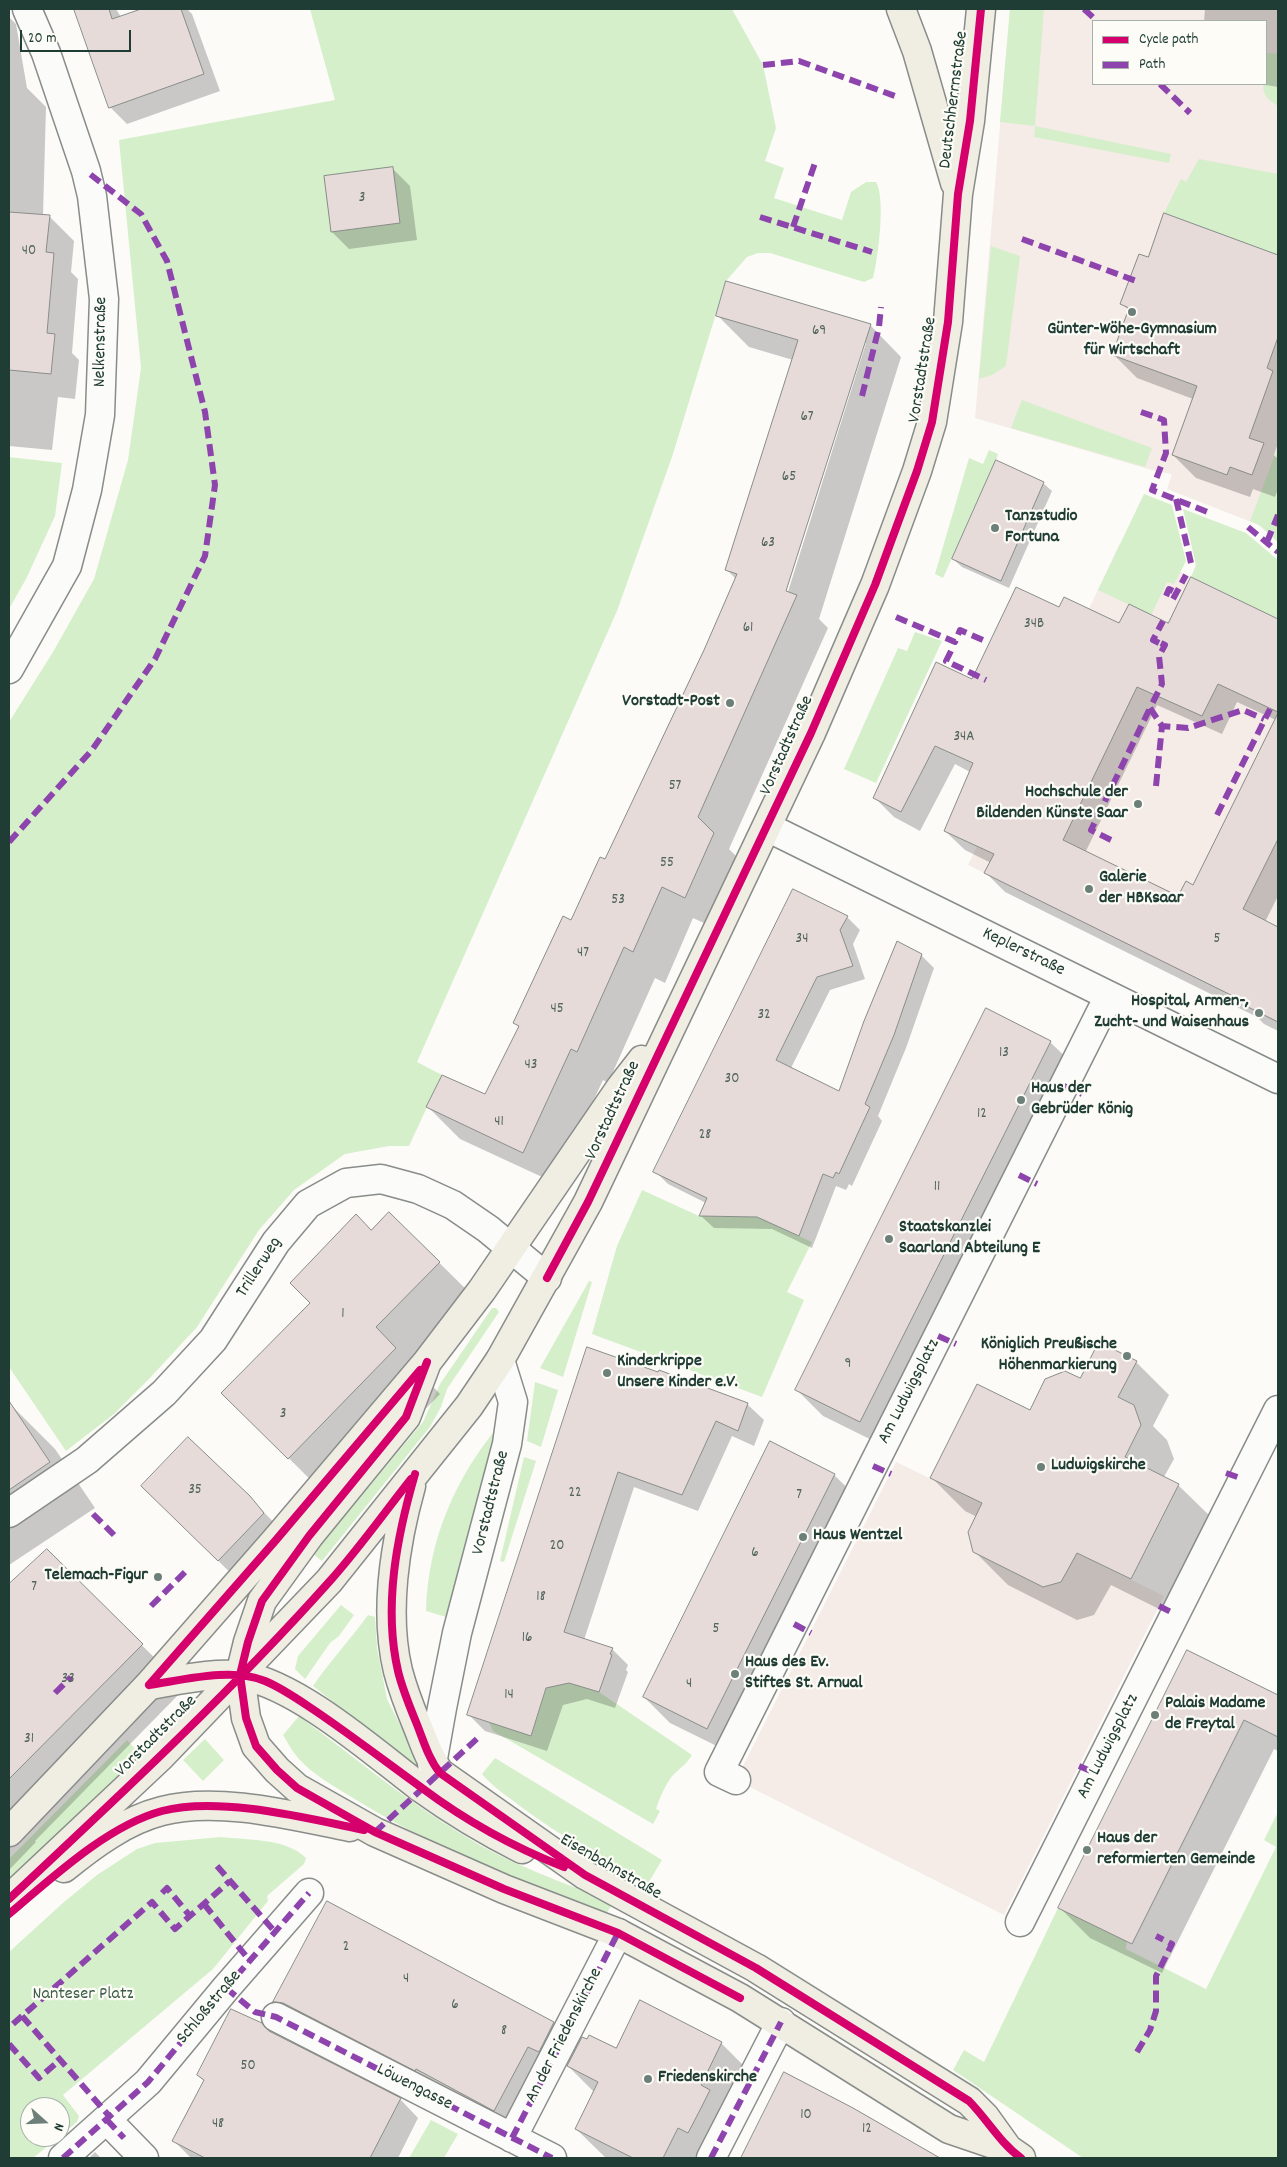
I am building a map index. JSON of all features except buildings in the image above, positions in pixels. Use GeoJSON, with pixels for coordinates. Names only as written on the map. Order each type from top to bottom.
{"type":"FeatureCollection","features":[{"type":"Feature","properties":{"kind":"main road"},"geometry":{"type":"LineString","coordinates":[[901,9],[932,97],[958,194]]}},
{"type":"Feature","properties":{"kind":"main road","name":"Deutschherrnstraße"},"geometry":{"type":"LineString","coordinates":[[958,194],[970,121],[981,9]]}},
{"type":"Feature","properties":{"kind":"main road","name":"Vorstadtstraße"},"geometry":{"type":"LineString","coordinates":[[9,1899],[155,1762],[329,1581],[469,1406],[500,1360],[547,1278],[588,1202],[671,1024],[767,827],[875,585],[917,471],[932,422],[948,322],[958,194]]}},
{"type":"Feature","properties":{"kind":"main road","name":"Vorstadtstraße"},"geometry":{"type":"LineString","coordinates":[[9,1832],[149,1685],[276,1540],[427,1362],[511,1248],[621,1087],[671,1024]]}},
{"type":"Feature","properties":{"kind":"main road"},"geometry":{"type":"LineString","coordinates":[[375,1832],[297,1788],[277,1770],[256,1746],[246,1718],[240,1675],[248,1642],[262,1601],[304,1542],[406,1417],[427,1362]]}},
{"type":"Feature","properties":{"kind":"main road","name":"Eisenbahnstraße"},"geometry":{"type":"LineString","coordinates":[[415,1474],[401,1523],[394,1564],[394,1636],[401,1679],[432,1764],[440,1773],[493,1812],[585,1875],[756,1968],[944,2084],[969,2101],[1015,2154]]}},
{"type":"Feature","properties":{"kind":"main road"},"geometry":{"type":"LineString","coordinates":[[149,1685],[198,1677],[240,1675],[265,1681],[298,1699],[347,1732],[423,1789],[481,1828],[532,1854],[585,1875]]}},
{"type":"Feature","properties":{"kind":"main road"},"geometry":{"type":"LineString","coordinates":[[9,1914],[82,1853],[127,1826],[161,1811],[201,1807],[248,1808],[375,1832]]}},
{"type":"Feature","properties":{"kind":"main road","name":"Eisenbahnstraße"},"geometry":{"type":"LineString","coordinates":[[375,1832],[504,1890],[618,1934],[740,1998],[781,2022],[949,2129],[1015,2154]]}},
{"type":"Feature","properties":{"kind":"street","name":"Nelkenstraße"},"geometry":{"type":"LineString","coordinates":[[9,669],[67,566],[87,490],[100,415],[104,309],[92,196],[86,171],[46,52],[27,9]]}},
{"type":"Feature","properties":{"kind":"street","name":"Keplerstraße"},"geometry":{"type":"LineString","coordinates":[[767,827],[1278,1078]]}},
{"type":"Feature","properties":{"kind":"street","name":"Am Ludwigsplatz"},"geometry":{"type":"LineString","coordinates":[[736,1780],[720,1772],[1109,996]]}},
{"type":"Feature","properties":{"kind":"street","name":"Trillerweg"},"geometry":{"type":"LineString","coordinates":[[9,1513],[87,1460],[164,1393],[213,1340],[276,1242],[308,1204],[346,1183],[381,1179],[418,1189],[453,1206],[511,1248],[547,1278]]}},
{"type":"Feature","properties":{"kind":"street","name":"Vorstadtstraße"},"geometry":{"type":"LineString","coordinates":[[432,1764],[458,1633],[507,1444],[513,1402],[500,1360]]}},
{"type":"Feature","properties":{"kind":"street","name":"Am Ludwigsplatz"},"geometry":{"type":"LineString","coordinates":[[1020,1922],[1278,1410]]}},
{"type":"Feature","properties":{"kind":"street","name":"Schloßstraße"},"geometry":{"type":"LineString","coordinates":[[63,2158],[116,2129],[148,2082],[226,1988],[309,1893]]}},
{"type":"Feature","properties":{"kind":"street","name":"An der Friedenskirche"},"geometry":{"type":"LineString","coordinates":[[512,2138],[618,1934]]}},
{"type":"Feature","properties":{"kind":"street","name":"Löwengasse"},"geometry":{"type":"LineString","coordinates":[[276,2017],[552,2158]]}},
{"type":"Feature","properties":{"kind":"street"},"geometry":{"type":"LineString","coordinates":[[711,2158],[781,2022]]}},
{"type":"Feature","properties":{"kind":"street"},"geometry":{"type":"LineString","coordinates":[[116,2129],[144,2158]]}},
{"type":"Feature","properties":{"kind":"shaded area","name":"Günter-Wöhe-Gymnasium für Wirtschaft"},"geometry":{"type":"Polygon","coordinates":[[[1010,9],[1278,9],[1278,542],[1259,525],[1167,489],[1172,474],[1155,471],[975,418],[1010,9]]]}},
{"type":"Feature","properties":{"kind":"shaded area","name":"Hochschule der Bildenden Künste Saar"},"geometry":{"type":"Polygon","coordinates":[[[1120,543],[1278,619],[1278,1023],[1244,1005],[1244,1002],[968,865],[1120,543]]]}},
{"type":"Feature","properties":{"kind":"shaded area"},"geometry":{"type":"Polygon","coordinates":[[[896,1462],[982,1503],[968,1532],[973,1552],[1043,1587],[1061,1582],[1077,1553],[1164,1596],[1004,1915],[736,1780],[896,1462]]]}},
{"type":"Feature","properties":{"kind":"green space"},"geometry":{"type":"Polygon","coordinates":[[[310,9],[732,9],[763,65],[776,128],[765,161],[784,168],[774,198],[842,220],[851,192],[866,182],[876,182],[879,190],[881,214],[877,257],[873,278],[864,282],[770,253],[758,253],[747,257],[726,281],[672,457],[617,611],[417,1062],[442,1075],[409,1146],[389,1146],[345,1154],[294,1190],[259,1230],[197,1327],[114,1414],[66,1451],[9,1367],[9,722],[53,652],[94,579],[128,460],[141,368],[119,140],[335,100],[310,9]]]}},
{"type":"Feature","properties":{"kind":"green space"},"geometry":{"type":"Polygon","coordinates":[[[1010,9],[1044,9],[1035,126],[1000,122],[1010,9]]]}},
{"type":"Feature","properties":{"kind":"green space"},"geometry":{"type":"Polygon","coordinates":[[[1267,53],[1278,54],[1278,106],[1269,100],[1264,92],[1263,85],[1267,85],[1267,53]]]}},
{"type":"Feature","properties":{"kind":"green space"},"geometry":{"type":"Polygon","coordinates":[[[1035,126],[1171,154],[1169,163],[1034,137],[1035,126]]]}},
{"type":"Feature","properties":{"kind":"green space"},"geometry":{"type":"Polygon","coordinates":[[[1199,159],[1278,174],[1278,255],[1164,213],[1181,179],[1186,182],[1199,159]]]}},
{"type":"Feature","properties":{"kind":"green space"},"geometry":{"type":"Polygon","coordinates":[[[991,246],[1020,256],[1006,366],[992,375],[979,379],[991,246]]]}},
{"type":"Feature","properties":{"kind":"green space"},"geometry":{"type":"Polygon","coordinates":[[[1022,400],[1152,448],[1145,467],[1011,428],[1022,400]]]}},
{"type":"Feature","properties":{"kind":"green space"},"geometry":{"type":"Polygon","coordinates":[[[1278,447],[1278,542],[1259,525],[1250,521],[1278,447]]]}},
{"type":"Feature","properties":{"kind":"green space"},"geometry":{"type":"Polygon","coordinates":[[[989,450],[998,454],[996,460],[943,578],[935,574],[969,458],[983,464],[989,450]]]}},
{"type":"Feature","properties":{"kind":"green space"},"geometry":{"type":"Polygon","coordinates":[[[9,457],[62,463],[55,516],[26,579],[9,609],[9,457]]]}},
{"type":"Feature","properties":{"kind":"green space"},"geometry":{"type":"Polygon","coordinates":[[[1144,494],[1172,505],[1186,561],[1174,584],[1167,582],[1151,615],[1098,590],[1144,494]]]}},
{"type":"Feature","properties":{"kind":"green space"},"geometry":{"type":"Polygon","coordinates":[[[1183,509],[1246,533],[1278,560],[1278,619],[1191,577],[1196,565],[1183,509]]]}},
{"type":"Feature","properties":{"kind":"green space"},"geometry":{"type":"Polygon","coordinates":[[[915,632],[942,641],[876,783],[844,769],[898,648],[907,651],[915,632]]]}},
{"type":"Feature","properties":{"kind":"green space"},"geometry":{"type":"Polygon","coordinates":[[[642,1190],[699,1216],[757,1217],[812,1242],[787,1292],[804,1300],[762,1397],[592,1334],[617,1246],[642,1190]]]}},
{"type":"Feature","properties":{"kind":"green space"},"geometry":{"type":"Polygon","coordinates":[[[589,1281],[592,1282],[563,1377],[540,1368],[589,1281]]]}},
{"type":"Feature","properties":{"kind":"green space"},"geometry":{"type":"Polygon","coordinates":[[[492,1308],[496,1308],[499,1312],[447,1389],[441,1407],[430,1427],[322,1561],[313,1554],[423,1422],[440,1384],[492,1308]]]}},
{"type":"Feature","properties":{"kind":"green space"},"geometry":{"type":"Polygon","coordinates":[[[535,1382],[558,1390],[541,1447],[527,1441],[535,1382]]]}},
{"type":"Feature","properties":{"kind":"green space"},"geometry":{"type":"Polygon","coordinates":[[[500,1424],[450,1618],[426,1611],[432,1559],[447,1511],[457,1488],[470,1466],[500,1424]]]}},
{"type":"Feature","properties":{"kind":"green space"},"geometry":{"type":"Polygon","coordinates":[[[524,1457],[536,1461],[504,1562],[500,1561],[524,1457]]]}},
{"type":"Feature","properties":{"kind":"green space"},"geometry":{"type":"Polygon","coordinates":[[[341,1605],[354,1615],[339,1636],[330,1643],[305,1679],[295,1669],[298,1656],[341,1605]]]}},
{"type":"Feature","properties":{"kind":"green space"},"geometry":{"type":"Polygon","coordinates":[[[368,1615],[375,1617],[377,1648],[387,1699],[425,1775],[313,1686],[368,1615]]]}},
{"type":"Feature","properties":{"kind":"green space"},"geometry":{"type":"Polygon","coordinates":[[[550,1677],[599,1692],[692,1755],[666,1786],[656,1809],[660,1811],[653,1824],[493,1731],[489,1722],[531,1736],[550,1677]]]}},
{"type":"Feature","properties":{"kind":"green space"},"geometry":{"type":"Polygon","coordinates":[[[299,1716],[400,1793],[463,1835],[517,1864],[613,1902],[606,1915],[541,1890],[445,1848],[383,1816],[331,1785],[298,1758],[283,1735],[299,1716]]]}},
{"type":"Feature","properties":{"kind":"green space"},"geometry":{"type":"Polygon","coordinates":[[[205,1739],[224,1760],[203,1781],[183,1760],[205,1739]]]}},
{"type":"Feature","properties":{"kind":"green space"},"geometry":{"type":"Polygon","coordinates":[[[127,1740],[141,1755],[9,1880],[9,1859],[127,1740]]]}},
{"type":"Feature","properties":{"kind":"green space"},"geometry":{"type":"Polygon","coordinates":[[[495,1758],[662,1860],[647,1885],[566,1838],[495,1787],[482,1774],[495,1758]]]}},
{"type":"Feature","properties":{"kind":"green space"},"geometry":{"type":"Polygon","coordinates":[[[1278,1812],[1278,2158],[1083,2158],[953,2070],[964,2050],[984,2062],[1058,1908],[1127,1941],[1126,1949],[1206,1989],[1276,1847],[1264,1840],[1278,1812]]]}},
{"type":"Feature","properties":{"kind":"green space","name":"Nanteser Platz"},"geometry":{"type":"Polygon","coordinates":[[[221,1837],[265,1841],[277,1843],[298,1851],[306,1858],[304,1864],[267,1896],[268,1901],[213,1969],[63,2095],[65,2097],[20,2097],[20,2147],[47,2147],[33,2158],[9,2158],[9,1952],[97,1875],[137,1849],[155,1843],[221,1837]]]}},
{"type":"Feature","properties":{"kind":"green space","name":"Nanteser Platz"},"geometry":{"type":"Polygon","coordinates":[[[70,2104],[79,2116],[77,2122],[70,2128],[70,2104]]]}},
{"type":"Feature","properties":{"kind":"green space"},"geometry":{"type":"Polygon","coordinates":[[[431,2120],[458,2134],[444,2158],[409,2158],[431,2120]]]}},
{"type":"Feature","properties":{"kind":"marked path"},"geometry":{"type":"LineString","coordinates":[[1084,9],[1096,20]]}},
{"type":"Feature","properties":{"kind":"marked path"},"geometry":{"type":"LineString","coordinates":[[763,65],[799,61],[895,96]]}},
{"type":"Feature","properties":{"kind":"marked path"},"geometry":{"type":"LineString","coordinates":[[1161,85],[1190,113]]}},
{"type":"Feature","properties":{"kind":"marked path"},"geometry":{"type":"LineString","coordinates":[[793,227],[816,160]]}},
{"type":"Feature","properties":{"kind":"marked path"},"geometry":{"type":"LineString","coordinates":[[9,842],[92,750],[155,659],[205,556],[215,485],[205,412],[167,261],[141,214],[86,171]]}},
{"type":"Feature","properties":{"kind":"marked path"},"geometry":{"type":"LineString","coordinates":[[760,217],[872,252]]}},
{"type":"Feature","properties":{"kind":"marked path"},"geometry":{"type":"LineString","coordinates":[[1022,239],[1139,282]]}},
{"type":"Feature","properties":{"kind":"marked path"},"geometry":{"type":"LineString","coordinates":[[862,396],[879,327],[881,307]]}},
{"type":"Feature","properties":{"kind":"marked path"},"geometry":{"type":"LineString","coordinates":[[1141,412],[1164,420],[1166,453],[1152,490],[1210,513]]}},
{"type":"Feature","properties":{"kind":"marked path"},"geometry":{"type":"LineString","coordinates":[[1176,499],[1191,563]]}},
{"type":"Feature","properties":{"kind":"marked path"},"geometry":{"type":"LineString","coordinates":[[1267,542],[1278,515]]}},
{"type":"Feature","properties":{"kind":"marked path"},"geometry":{"type":"LineString","coordinates":[[1248,527],[1278,552]]}},
{"type":"Feature","properties":{"kind":"marked path"},"geometry":{"type":"LineString","coordinates":[[1173,599],[1186,575]]}},
{"type":"Feature","properties":{"kind":"marked path"},"geometry":{"type":"LineString","coordinates":[[1166,596],[1169,589],[1177,593]]}},
{"type":"Feature","properties":{"kind":"marked path"},"geometry":{"type":"LineString","coordinates":[[896,617],[955,642],[960,630],[983,640]]}},
{"type":"Feature","properties":{"kind":"marked path"},"geometry":{"type":"LineString","coordinates":[[1159,643],[1153,640],[1163,621]]}},
{"type":"Feature","properties":{"kind":"marked path"},"geometry":{"type":"LineString","coordinates":[[1161,643],[1165,645],[1159,656],[1162,684],[1150,708],[1162,726],[1188,728],[1243,710],[1264,719]]}},
{"type":"Feature","properties":{"kind":"marked path"},"geometry":{"type":"LineString","coordinates":[[951,651],[946,661],[986,680]]}},
{"type":"Feature","properties":{"kind":"marked path"},"geometry":{"type":"LineString","coordinates":[[1111,840],[1091,830],[1150,708]]}},
{"type":"Feature","properties":{"kind":"marked path"},"geometry":{"type":"LineString","coordinates":[[1217,815],[1270,709]]}},
{"type":"Feature","properties":{"kind":"marked path"},"geometry":{"type":"LineString","coordinates":[[1156,786],[1162,726]]}},
{"type":"Feature","properties":{"kind":"marked path"},"geometry":{"type":"LineString","coordinates":[[1064,1086],[1082,1094]]}},
{"type":"Feature","properties":{"kind":"marked path"},"geometry":{"type":"LineString","coordinates":[[1019,1175],[1037,1184]]}},
{"type":"Feature","properties":{"kind":"marked path"},"geometry":{"type":"LineString","coordinates":[[938,1336],[956,1344]]}},
{"type":"Feature","properties":{"kind":"marked path"},"geometry":{"type":"LineString","coordinates":[[873,1466],[891,1474]]}},
{"type":"Feature","properties":{"kind":"marked path"},"geometry":{"type":"LineString","coordinates":[[1226,1473],[1243,1479]]}},
{"type":"Feature","properties":{"kind":"marked path"},"geometry":{"type":"LineString","coordinates":[[93,1514],[114,1535]]}},
{"type":"Feature","properties":{"kind":"marked path"},"geometry":{"type":"LineString","coordinates":[[151,1606],[185,1572]]}},
{"type":"Feature","properties":{"kind":"marked path"},"geometry":{"type":"LineString","coordinates":[[1159,1606],[1175,1614]]}},
{"type":"Feature","properties":{"kind":"marked path"},"geometry":{"type":"LineString","coordinates":[[794,1624],[811,1633]]}},
{"type":"Feature","properties":{"kind":"marked path"},"geometry":{"type":"LineString","coordinates":[[55,1693],[71,1677]]}},
{"type":"Feature","properties":{"kind":"marked path"},"geometry":{"type":"LineString","coordinates":[[375,1832],[480,1736]]}},
{"type":"Feature","properties":{"kind":"marked path"},"geometry":{"type":"LineString","coordinates":[[1079,1766],[1095,1773]]}},
{"type":"Feature","properties":{"kind":"marked path"},"geometry":{"type":"LineString","coordinates":[[217,1866],[275,1932]]}},
{"type":"Feature","properties":{"kind":"marked path"},"geometry":{"type":"LineString","coordinates":[[13,2024],[152,1902],[175,1929],[230,1881]]}},
{"type":"Feature","properties":{"kind":"marked path"},"geometry":{"type":"LineString","coordinates":[[162,1893],[167,1888],[190,1916]]}},
{"type":"Feature","properties":{"kind":"marked path"},"geometry":{"type":"LineString","coordinates":[[63,2158],[148,2082],[226,1988],[309,1893]]}},
{"type":"Feature","properties":{"kind":"marked path"},"geometry":{"type":"LineString","coordinates":[[204,1904],[250,1961]]}},
{"type":"Feature","properties":{"kind":"marked path"},"geometry":{"type":"LineString","coordinates":[[512,2138],[618,1933]]}},
{"type":"Feature","properties":{"kind":"marked path"},"geometry":{"type":"LineString","coordinates":[[1137,2052],[1150,2030],[1156,2011],[1156,1976],[1172,1944],[1156,1936]]}},
{"type":"Feature","properties":{"kind":"marked path"},"geometry":{"type":"LineString","coordinates":[[226,1988],[255,2012],[276,2017],[552,2158]]}},
{"type":"Feature","properties":{"kind":"marked path"},"geometry":{"type":"LineString","coordinates":[[22,2016],[110,2117]]}},
{"type":"Feature","properties":{"kind":"marked path"},"geometry":{"type":"LineString","coordinates":[[711,2158],[781,2022]]}},
{"type":"Feature","properties":{"kind":"marked path"},"geometry":{"type":"LineString","coordinates":[[9,2044],[39,2078],[60,2060]]}},
{"type":"Feature","properties":{"kind":"marked path"},"geometry":{"type":"LineString","coordinates":[[107,2120],[124,2138]]}},
{"type":"Feature","properties":{"kind":"cycle path"},"geometry":{"type":"LineString","coordinates":[[547,1278],[588,1202],[811,733],[875,585],[917,471],[932,422],[948,322],[958,194],[970,121],[981,9]]}},
{"type":"Feature","properties":{"kind":"cycle path"},"geometry":{"type":"LineString","coordinates":[[427,1362],[406,1417],[309,1536],[262,1601],[248,1642],[240,1675],[246,1718],[256,1746],[277,1770],[297,1788],[375,1832],[504,1889],[618,1933],[740,1998]]}},
{"type":"Feature","properties":{"kind":"cycle path"},"geometry":{"type":"LineString","coordinates":[[149,1685],[276,1540],[420,1370]]}},
{"type":"Feature","properties":{"kind":"cycle path"},"geometry":{"type":"LineString","coordinates":[[415,1474],[408,1498],[394,1571],[392,1596],[394,1646],[398,1671],[406,1696],[429,1755],[440,1773],[585,1875],[756,1968],[969,2101],[1000,2138],[1021,2158]]}},
{"type":"Feature","properties":{"kind":"cycle path"},"geometry":{"type":"LineString","coordinates":[[9,1899],[213,1705],[291,1624],[340,1570],[411,1479]]}},
{"type":"Feature","properties":{"kind":"cycle path"},"geometry":{"type":"LineString","coordinates":[[149,1685],[223,1675],[238,1675],[265,1681],[314,1710],[439,1800],[473,1822],[526,1851],[564,1867]]}},
{"type":"Feature","properties":{"kind":"cycle path"},"geometry":{"type":"LineString","coordinates":[[9,1914],[62,1870],[101,1841],[141,1818],[162,1811],[185,1807],[236,1807],[263,1810],[364,1830]]}},
{"type":"Feature","properties":{"kind":"place","name":"Günter-Wöhe-Gymnasium für Wirtschaft"},"geometry":{"type":"Point","coordinates":[1132,312]}},
{"type":"Feature","properties":{"kind":"place","name":"Tanzstudio Fortuna"},"geometry":{"type":"Point","coordinates":[995,528]}},
{"type":"Feature","properties":{"kind":"place","name":"Vorstadt-Post"},"geometry":{"type":"Point","coordinates":[730,703]}},
{"type":"Feature","properties":{"kind":"place","name":"Hochschule der Bildenden Künste Saar"},"geometry":{"type":"Point","coordinates":[1138,804]}},
{"type":"Feature","properties":{"kind":"place","name":"Galerie der HBKsaar"},"geometry":{"type":"Point","coordinates":[1089,889]}},
{"type":"Feature","properties":{"kind":"place","name":"Hospital, Armen-, Zucht- und Waisenhaus"},"geometry":{"type":"Point","coordinates":[1259,1013]}},
{"type":"Feature","properties":{"kind":"place","name":"Haus der Gebrüder König"},"geometry":{"type":"Point","coordinates":[1021,1100]}},
{"type":"Feature","properties":{"kind":"place","name":"Staatskanzlei Saarland Abteilung E"},"geometry":{"type":"Point","coordinates":[889,1239]}},
{"type":"Feature","properties":{"kind":"place","name":"Königlich Preußische Höhenmarkierung"},"geometry":{"type":"Point","coordinates":[1127,1356]}},
{"type":"Feature","properties":{"kind":"place","name":"Kinderkrippe Unsere Kinder e.V."},"geometry":{"type":"Point","coordinates":[607,1373]}},
{"type":"Feature","properties":{"kind":"place","name":"Ludwigskirche"},"geometry":{"type":"Point","coordinates":[1041,1467]}},
{"type":"Feature","properties":{"kind":"place","name":"Haus Wentzel"},"geometry":{"type":"Point","coordinates":[803,1537]}},
{"type":"Feature","properties":{"kind":"place","name":"Telemach-Figur"},"geometry":{"type":"Point","coordinates":[158,1577]}},
{"type":"Feature","properties":{"kind":"place","name":"Haus des Ev. Stiftes St. Arnual"},"geometry":{"type":"Point","coordinates":[735,1674]}},
{"type":"Feature","properties":{"kind":"place","name":"Palais Madame de Freytal"},"geometry":{"type":"Point","coordinates":[1155,1715]}},
{"type":"Feature","properties":{"kind":"place","name":"Haus der reformierten Gemeinde"},"geometry":{"type":"Point","coordinates":[1087,1850]}},
{"type":"Feature","properties":{"kind":"place","name":"Friedenskirche"},"geometry":{"type":"Point","coordinates":[648,2079]}}]}
